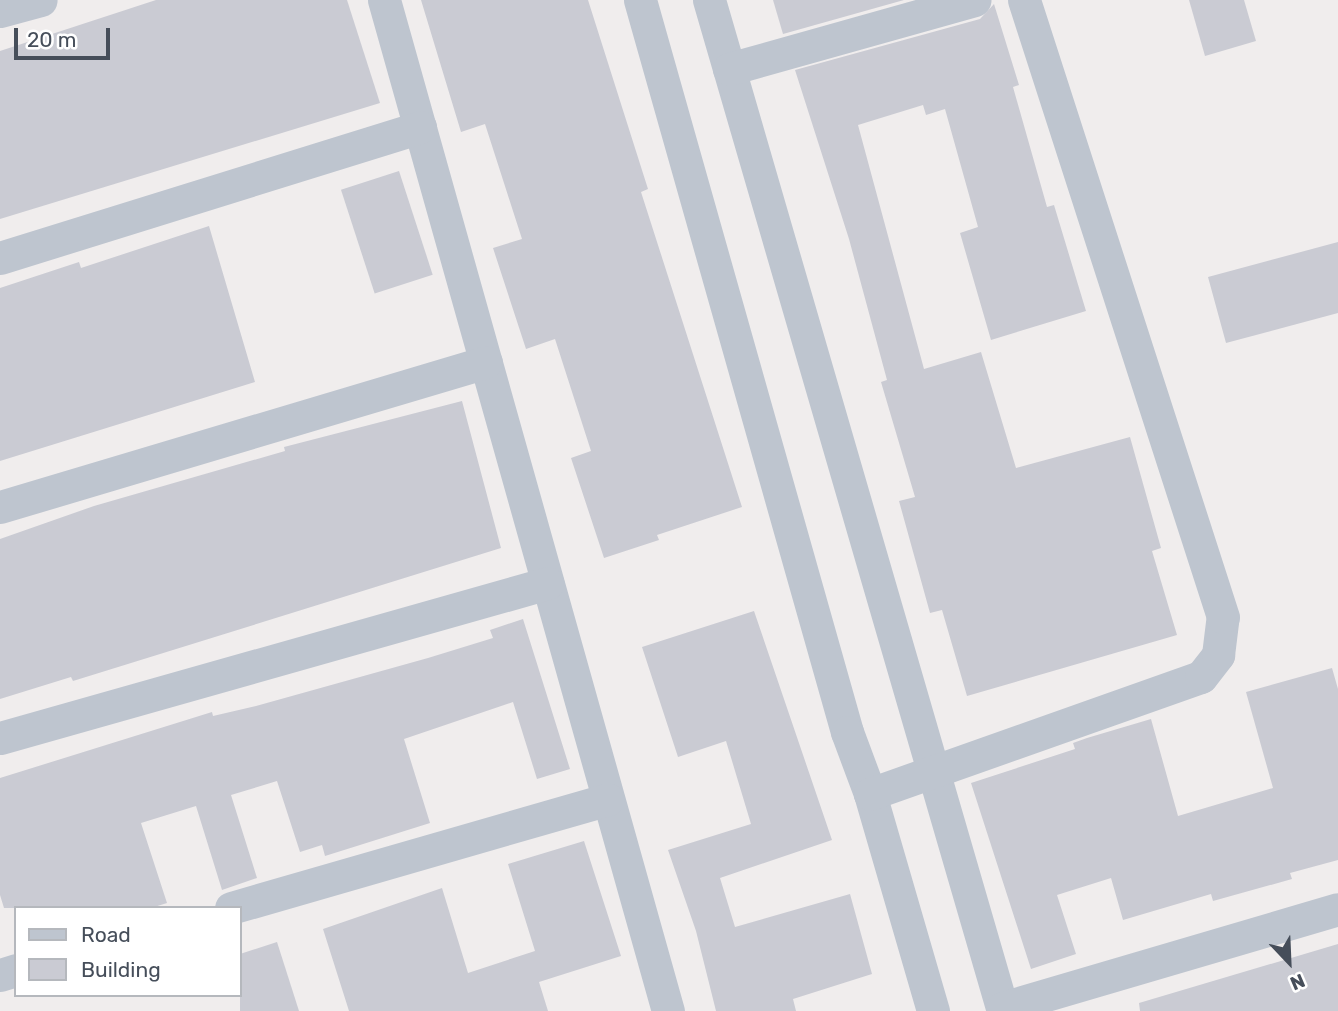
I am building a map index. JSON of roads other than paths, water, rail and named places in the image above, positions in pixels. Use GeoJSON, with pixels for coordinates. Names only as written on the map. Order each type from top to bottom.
{"type":"FeatureCollection","features":[{"type":"Feature","properties":{"kind":"street"},"geometry":{"type":"LineString","coordinates":[[0,12],[41,0]]}},
{"type":"Feature","properties":{"kind":"street"},"geometry":{"type":"LineString","coordinates":[[384,0],[668,1011]]}},
{"type":"Feature","properties":{"kind":"street"},"geometry":{"type":"LineString","coordinates":[[640,0],[847,732],[870,794],[933,1011]]}},
{"type":"Feature","properties":{"kind":"street"},"geometry":{"type":"LineString","coordinates":[[709,0],[1003,1010],[1338,909]]}},
{"type":"Feature","properties":{"kind":"street"},"geometry":{"type":"LineString","coordinates":[[729,69],[975,0]]}},
{"type":"Feature","properties":{"kind":"street"},"geometry":{"type":"LineString","coordinates":[[870,794],[1201,677],[1218,655],[1223,617],[1024,0]]}},
{"type":"Feature","properties":{"kind":"street"},"geometry":{"type":"LineString","coordinates":[[0,258],[420,127]]}},
{"type":"Feature","properties":{"kind":"street"},"geometry":{"type":"LineString","coordinates":[[0,508],[486,362]]}},
{"type":"Feature","properties":{"kind":"street"},"geometry":{"type":"LineString","coordinates":[[0,738],[548,583]]}},
{"type":"Feature","properties":{"kind":"street"},"geometry":{"type":"LineString","coordinates":[[238,906],[608,799]]}}]}
